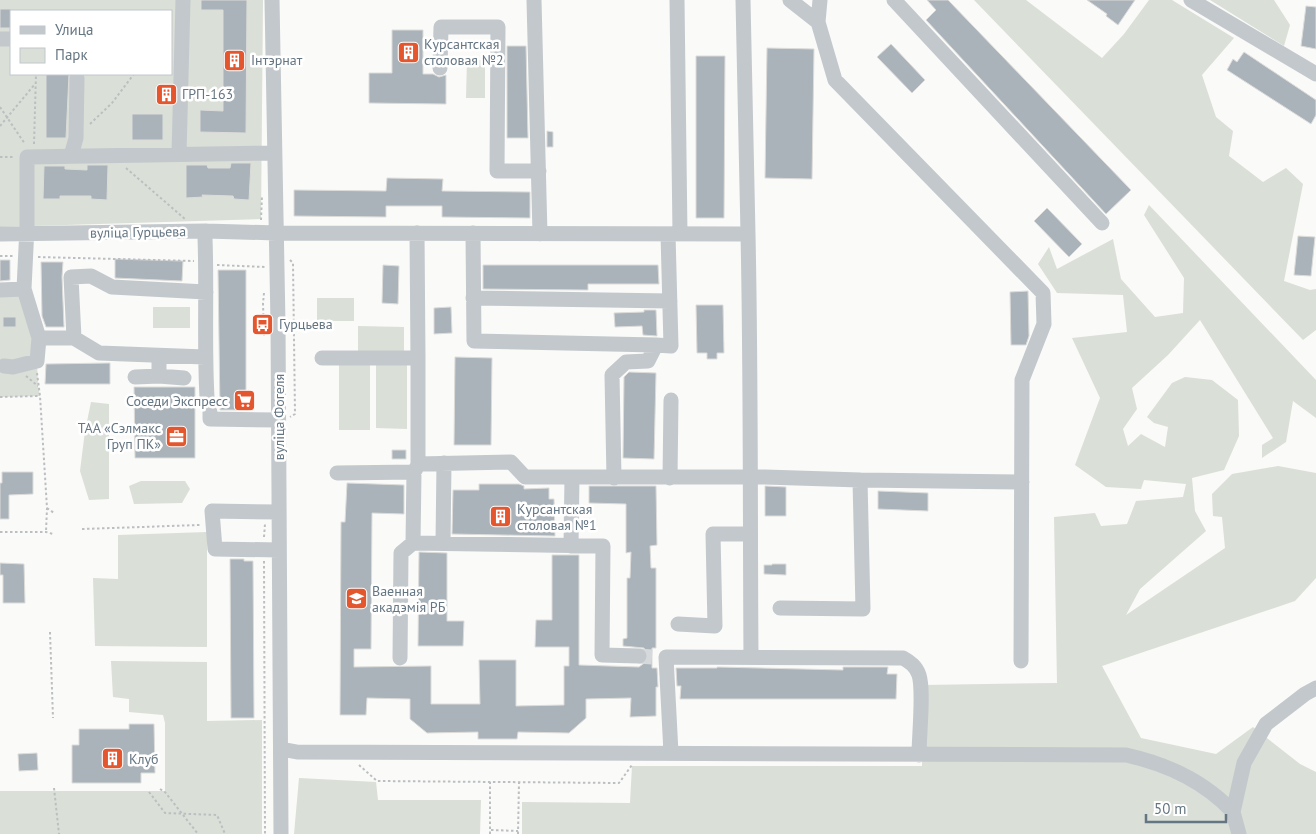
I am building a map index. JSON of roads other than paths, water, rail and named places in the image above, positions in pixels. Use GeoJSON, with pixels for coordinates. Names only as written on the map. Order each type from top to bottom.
{"type":"FeatureCollection","features":[{"type":"Feature","properties":{"kind":"street"},"geometry":{"type":"LineString","coordinates":[[179,154],[176,38],[183,0]]}},
{"type":"Feature","properties":{"kind":"street","name":"вуліца Фогеля"},"geometry":{"type":"LineString","coordinates":[[272,0],[276,233],[284,419],[279,512],[281,834]]}},
{"type":"Feature","properties":{"kind":"street"},"geometry":{"type":"LineString","coordinates":[[534,0],[540,234]]}},
{"type":"Feature","properties":{"kind":"street"},"geometry":{"type":"LineString","coordinates":[[473,233],[474,341],[671,346],[670,301],[674,234],[677,0]]}},
{"type":"Feature","properties":{"kind":"street"},"geometry":{"type":"LineString","coordinates":[[743,0],[751,355],[751,657]]}},
{"type":"Feature","properties":{"kind":"street"},"geometry":{"type":"LineString","coordinates":[[790,0],[818,22]]}},
{"type":"Feature","properties":{"kind":"street"},"geometry":{"type":"LineString","coordinates":[[820,0],[818,22],[834,80],[1043,293],[1044,324],[1022,380],[1021,661]]}},
{"type":"Feature","properties":{"kind":"street"},"geometry":{"type":"LineString","coordinates":[[894,0],[1102,223]]}},
{"type":"Feature","properties":{"kind":"street"},"geometry":{"type":"LineString","coordinates":[[1191,0],[1316,74]]}},
{"type":"Feature","properties":{"kind":"street"},"geometry":{"type":"LineString","coordinates":[[440,68],[441,27],[498,27],[497,171],[539,171]]}},
{"type":"Feature","properties":{"kind":"street"},"geometry":{"type":"LineString","coordinates":[[71,156],[76,138],[77,78]]}},
{"type":"Feature","properties":{"kind":"street"},"geometry":{"type":"LineString","coordinates":[[4,366],[37,361],[39,338],[24,289],[27,234],[27,157],[274,153]]}},
{"type":"Feature","properties":{"kind":"street"},"geometry":{"type":"LineString","coordinates":[[206,231],[205,357],[207,397]]}},
{"type":"Feature","properties":{"kind":"street","name":"вуліца Гурцьева"},"geometry":{"type":"LineString","coordinates":[[0,234],[206,231],[276,233],[748,234]]}},
{"type":"Feature","properties":{"kind":"street"},"geometry":{"type":"LineString","coordinates":[[413,542],[418,358],[417,233]]}},
{"type":"Feature","properties":{"kind":"street"},"geometry":{"type":"LineString","coordinates":[[74,338],[71,276],[91,276],[112,287],[206,292]]}},
{"type":"Feature","properties":{"kind":"street"},"geometry":{"type":"LineString","coordinates":[[0,290],[24,289]]}},
{"type":"Feature","properties":{"kind":"street"},"geometry":{"type":"LineString","coordinates":[[473,298],[670,301]]}},
{"type":"Feature","properties":{"kind":"street"},"geometry":{"type":"LineString","coordinates":[[39,338],[74,338],[99,353],[205,357]]}},
{"type":"Feature","properties":{"kind":"street"},"geometry":{"type":"LineString","coordinates":[[614,478],[612,375],[626,362],[648,361],[656,345]]}},
{"type":"Feature","properties":{"kind":"street"},"geometry":{"type":"LineString","coordinates":[[159,356],[159,376]]}},
{"type":"Feature","properties":{"kind":"street"},"geometry":{"type":"LineString","coordinates":[[322,358],[418,358]]}},
{"type":"Feature","properties":{"kind":"street"},"geometry":{"type":"LineString","coordinates":[[134,377],[184,378]]}},
{"type":"Feature","properties":{"kind":"street"},"geometry":{"type":"LineString","coordinates":[[670,478],[671,400]]}},
{"type":"Feature","properties":{"kind":"street"},"geometry":{"type":"LineString","coordinates":[[210,412],[210,419],[284,419]]}},
{"type":"Feature","properties":{"kind":"street"},"geometry":{"type":"LineString","coordinates":[[337,472],[416,468],[444,463],[511,462],[525,477],[765,477],[1022,482]]}},
{"type":"Feature","properties":{"kind":"street"},"geometry":{"type":"LineString","coordinates":[[443,543],[444,463]]}},
{"type":"Feature","properties":{"kind":"street"},"geometry":{"type":"LineString","coordinates":[[571,546],[572,477]]}},
{"type":"Feature","properties":{"kind":"street"},"geometry":{"type":"LineString","coordinates":[[780,608],[863,610],[860,480]]}},
{"type":"Feature","properties":{"kind":"street"},"geometry":{"type":"LineString","coordinates":[[279,512],[243,505],[213,511],[216,549],[279,550]]}},
{"type":"Feature","properties":{"kind":"street"},"geometry":{"type":"LineString","coordinates":[[678,624],[715,626],[712,534],[750,534]]}},
{"type":"Feature","properties":{"kind":"street"},"geometry":{"type":"LineString","coordinates":[[400,658],[401,553],[413,542],[603,546],[602,655],[652,657],[903,658],[913,664],[919,675],[921,687],[919,754]]}},
{"type":"Feature","properties":{"kind":"street"},"geometry":{"type":"LineString","coordinates":[[652,657],[671,753]]}},
{"type":"Feature","properties":{"kind":"street"},"geometry":{"type":"LineString","coordinates":[[1233,812],[1244,763],[1266,724],[1305,694],[1316,688]]}},
{"type":"Feature","properties":{"kind":"street"},"geometry":{"type":"LineString","coordinates":[[281,749],[298,752],[1126,755],[1152,761],[1203,785],[1220,798],[1233,812],[1239,834]]}},
{"type":"Feature","properties":{"kind":"tunnel"},"geometry":{"type":"LineString","coordinates":[[639,656],[652,657]]}},
{"type":"Feature","properties":{"kind":"place","name":"Курсантская столовая №2"},"geometry":{"type":"Point","coordinates":[408,52]}},
{"type":"Feature","properties":{"kind":"place","name":"Інтэрнат"},"geometry":{"type":"Point","coordinates":[235,60]}},
{"type":"Feature","properties":{"kind":"place","name":"ГРП-163"},"geometry":{"type":"Point","coordinates":[166,94]}},
{"type":"Feature","properties":{"kind":"place","name":"Гурцьева"},"geometry":{"type":"Point","coordinates":[263,324]}},
{"type":"Feature","properties":{"kind":"place","name":"Соседи Экспресс"},"geometry":{"type":"Point","coordinates":[244,401]}},
{"type":"Feature","properties":{"kind":"place","name":"ТАА «Сэлмакс Груп ПК»"},"geometry":{"type":"Point","coordinates":[177,436]}},
{"type":"Feature","properties":{"kind":"place","name":"Курсантская столовая №1"},"geometry":{"type":"Point","coordinates":[501,517]}},
{"type":"Feature","properties":{"kind":"place","name":"Ваенная акадэмія РБ"},"geometry":{"type":"Point","coordinates":[356,599]}},
{"type":"Feature","properties":{"kind":"place","name":"Клуб"},"geometry":{"type":"Point","coordinates":[113,759]}}]}
